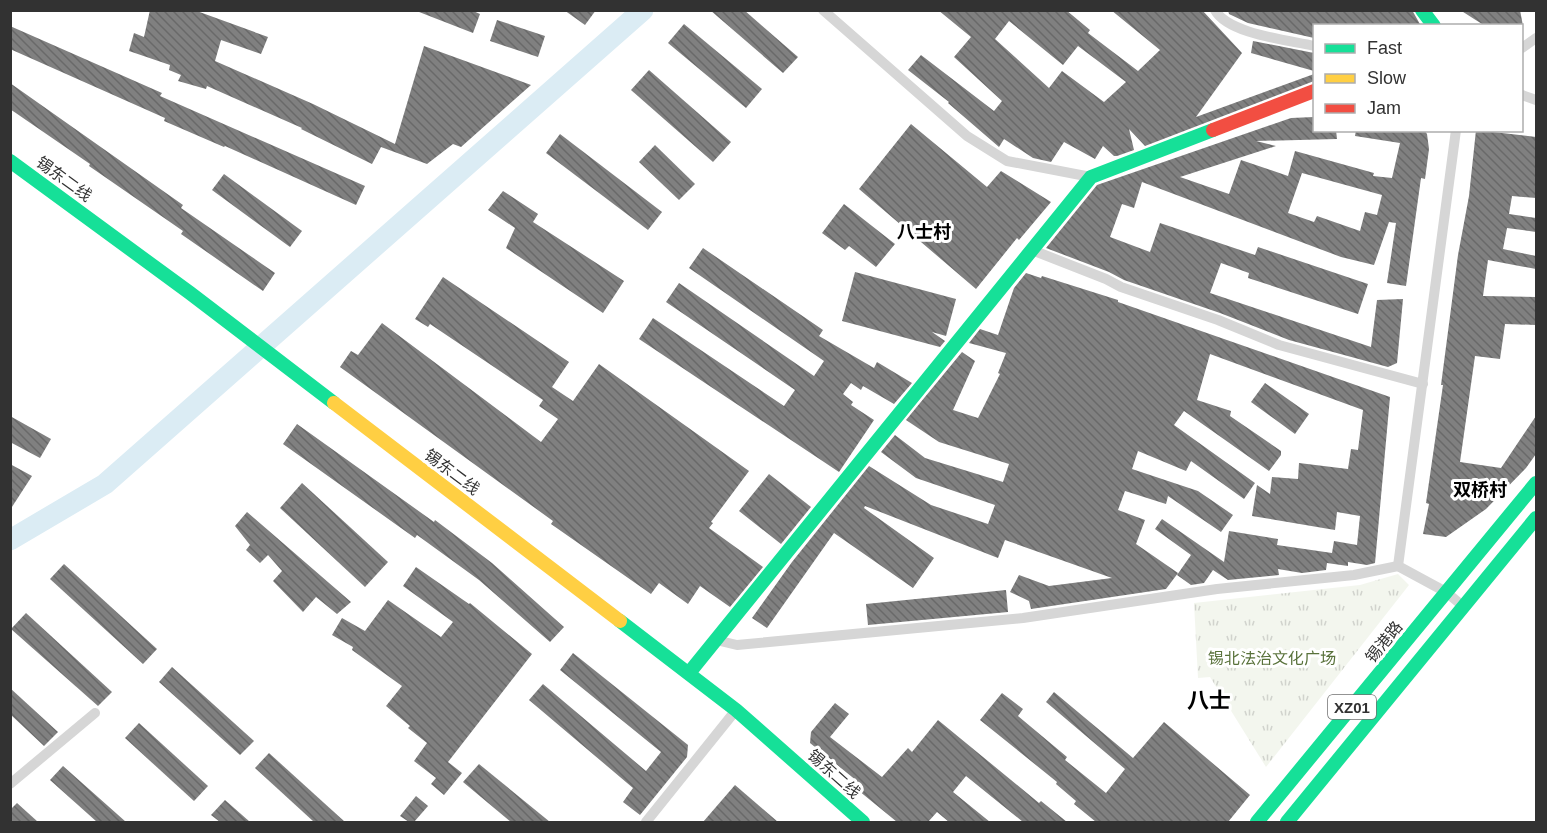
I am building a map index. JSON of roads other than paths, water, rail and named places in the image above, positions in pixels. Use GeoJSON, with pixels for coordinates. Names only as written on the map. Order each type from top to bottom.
{"type":"FeatureCollection","features":[{"type":"Feature","properties":{"kind":"main road"},"geometry":{"type":"LineString","coordinates":[[1422,10],[1432,24]]}},
{"type":"Feature","properties":{"kind":"main road"},"geometry":{"type":"LineString","coordinates":[[688,673],[1091,177],[1313,91]]}},
{"type":"Feature","properties":{"kind":"main road","name":"锡东二线"},"geometry":{"type":"LineString","coordinates":[[10,161],[280,360],[736,710],[863,822]]}},
{"type":"Feature","properties":{"kind":"main road","name":"锡港路"},"geometry":{"type":"LineString","coordinates":[[1257,822],[1536,483]]}},
{"type":"Feature","properties":{"kind":"main road","name":"XZ01"},"geometry":{"type":"LineString","coordinates":[[1287,822],[1536,518]]}},
{"type":"Feature","properties":{"kind":"street"},"geometry":{"type":"LineString","coordinates":[[823,10],[967,136],[997,155],[1007,161],[1091,177]]}},
{"type":"Feature","properties":{"kind":"street"},"geometry":{"type":"LineString","coordinates":[[1215,10],[1220,20],[1240,29],[1313,46]]}},
{"type":"Feature","properties":{"kind":"street"},"geometry":{"type":"LineString","coordinates":[[1523,47],[1536,38]]}},
{"type":"Feature","properties":{"kind":"street"},"geometry":{"type":"LineString","coordinates":[[1398,566],[1456,132]]}},
{"type":"Feature","properties":{"kind":"street"},"geometry":{"type":"LineString","coordinates":[[1032,250],[1121,287],[1218,320],[1279,345],[1422,384]]}},
{"type":"Feature","properties":{"kind":"street"},"geometry":{"type":"LineString","coordinates":[[716,640],[737,645],[1023,618],[1218,589],[1354,575],[1398,566],[1446,592],[1464,607]]}},
{"type":"Feature","properties":{"kind":"street"},"geometry":{"type":"LineString","coordinates":[[646,822],[736,710]]}},
{"type":"Feature","properties":{"kind":"street"},"geometry":{"type":"LineString","coordinates":[[10,784],[95,713]]}},
{"type":"Feature","properties":{"kind":"waterway"},"geometry":{"type":"LineString","coordinates":[[10,540],[105,484],[643,10]]}},
{"type":"Feature","properties":{"kind":"district","name":"八士村"},"geometry":{"type":"Point","coordinates":[924,232]}},
{"type":"Feature","properties":{"kind":"district","name":"双桥村"},"geometry":{"type":"Point","coordinates":[1480,490]}},
{"type":"Feature","properties":{"kind":"district","name":"八士"},"geometry":{"type":"Point","coordinates":[1209,700]}},
{"type":"Feature","properties":{"kind":"park label","name":"锡北法治文化广场"},"geometry":{"type":"Point","coordinates":[1272,658]}}]}
